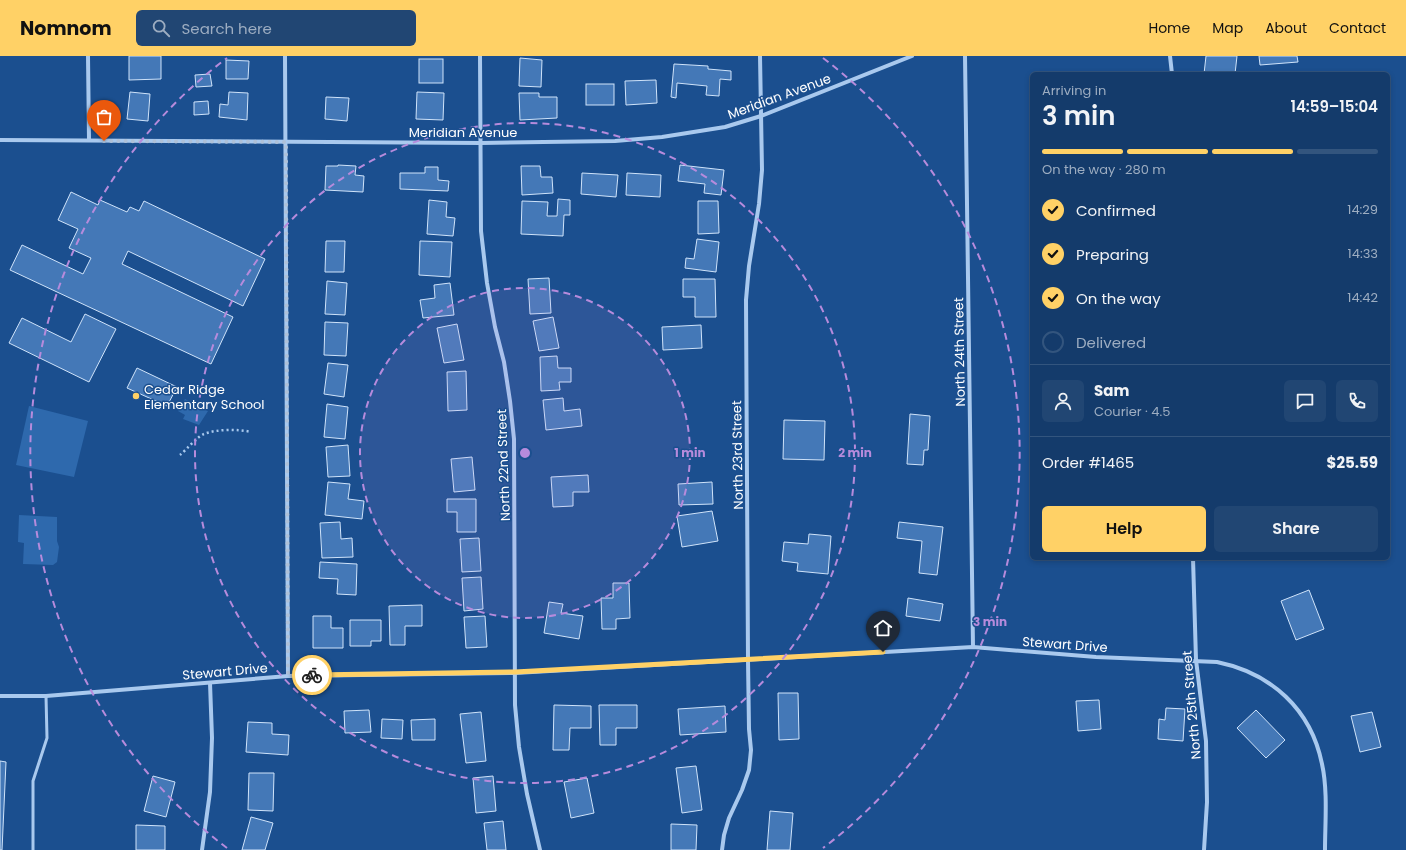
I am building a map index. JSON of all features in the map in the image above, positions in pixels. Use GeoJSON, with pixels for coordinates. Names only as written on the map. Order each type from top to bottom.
{"type":"FeatureCollection","features":[{"type":"Feature","properties":{"kind":"street"},"geometry":{"type":"LineString","coordinates":[[88,56],[89,140]]}},
{"type":"Feature","properties":{"kind":"street"},"geometry":{"type":"LineString","coordinates":[[285,56],[288,676]]}},
{"type":"Feature","properties":{"kind":"street","name":"North 22nd Street"},"geometry":{"type":"LineString","coordinates":[[480,56],[481,231],[487,283],[495,327],[504,362],[514,439],[515,704],[519,747],[527,794],[540,850]]}},
{"type":"Feature","properties":{"kind":"street","name":"North 23rd Street"},"geometry":{"type":"LineString","coordinates":[[722,850],[724,835],[729,818],[742,790],[749,770],[751,750],[749,729],[748,660],[746,300],[762,170],[760,56]]}},
{"type":"Feature","properties":{"kind":"street","name":"Meridian Avenue"},"geometry":{"type":"LineString","coordinates":[[0,140],[481,143],[614,141],[662,137],[725,127],[761,116],[912,56]]}},
{"type":"Feature","properties":{"kind":"street","name":"North 24th Street"},"geometry":{"type":"LineString","coordinates":[[965,56],[973,647]]}},
{"type":"Feature","properties":{"kind":"street"},"geometry":{"type":"LineString","coordinates":[[1170,56],[1172,72]]}},
{"type":"Feature","properties":{"kind":"street","name":"North 25th Street"},"geometry":{"type":"LineString","coordinates":[[1193,560],[1196,660],[1206,741],[1207,802],[1204,850]]}},
{"type":"Feature","properties":{"kind":"street","name":"Stewart Drive"},"geometry":{"type":"LineString","coordinates":[[0,696],[46,696],[288,676],[515,672],[973,647],[1096,657],[1217,662],[1249,671],[1276,688],[1291,701],[1302,715],[1317,745],[1322,765],[1324,783],[1325,850]]}},
{"type":"Feature","properties":{"kind":"street"},"geometry":{"type":"LineString","coordinates":[[202,850],[210,792],[212,738],[210,683]]}},
{"type":"Feature","properties":{"kind":"lane"},"geometry":{"type":"LineString","coordinates":[[33,850],[33,781],[47,738],[46,696]]}},
{"type":"Feature","properties":{"kind":"path"},"geometry":{"type":"LineString","coordinates":[[180,455],[203,434],[221,430],[242,430],[251,432]]}},
{"type":"Feature","properties":{"kind":"shaded area"},"geometry":{"type":"Polygon","coordinates":[[[185,399],[208,411],[199,425],[183,419],[185,415],[178,411],[185,399]]]}},
{"type":"Feature","properties":{"kind":"shaded area"},"geometry":{"type":"Polygon","coordinates":[[[29,406],[88,421],[74,477],[16,465],[29,406]]]}},
{"type":"Feature","properties":{"kind":"shaded area"},"geometry":{"type":"Polygon","coordinates":[[[19,515],[57,517],[57,541],[59,547],[57,562],[53,565],[23,564],[24,543],[18,542],[19,515]]]}},
{"type":"Feature","properties":{"kind":"building"},"geometry":{"type":"Polygon","coordinates":[[[129,56],[161,56],[161,79],[129,80],[129,56]]]}},
{"type":"Feature","properties":{"kind":"building"},"geometry":{"type":"Polygon","coordinates":[[[1206,56],[1237,56],[1235,72],[1204,72],[1206,56]]]}},
{"type":"Feature","properties":{"kind":"building"},"geometry":{"type":"Polygon","coordinates":[[[1259,56],[1297,56],[1298,62],[1260,65],[1259,56]]]}},
{"type":"Feature","properties":{"kind":"building"},"geometry":{"type":"Polygon","coordinates":[[[520,58],[542,60],[541,87],[519,86],[520,58]]]}},
{"type":"Feature","properties":{"kind":"building"},"geometry":{"type":"Polygon","coordinates":[[[419,59],[443,59],[443,83],[419,83],[419,59]]]}},
{"type":"Feature","properties":{"kind":"building"},"geometry":{"type":"Polygon","coordinates":[[[226,60],[249,61],[248,79],[226,79],[226,60]]]}},
{"type":"Feature","properties":{"kind":"building"},"geometry":{"type":"Polygon","coordinates":[[[674,64],[708,66],[708,69],[731,71],[731,80],[720,79],[719,96],[706,95],[707,86],[677,83],[676,98],[671,97],[674,64]]]}},
{"type":"Feature","properties":{"kind":"building"},"geometry":{"type":"Polygon","coordinates":[[[210,74],[212,86],[196,87],[195,75],[210,74]]]}},
{"type":"Feature","properties":{"kind":"building"},"geometry":{"type":"Polygon","coordinates":[[[656,80],[657,103],[626,105],[625,81],[656,80]]]}},
{"type":"Feature","properties":{"kind":"building"},"geometry":{"type":"Polygon","coordinates":[[[586,84],[614,84],[614,105],[586,105],[586,84]]]}},
{"type":"Feature","properties":{"kind":"building"},"geometry":{"type":"Polygon","coordinates":[[[130,92],[150,94],[148,121],[127,119],[130,92]]]}},
{"type":"Feature","properties":{"kind":"building"},"geometry":{"type":"Polygon","coordinates":[[[229,92],[248,93],[247,120],[219,117],[220,104],[228,105],[229,92]]]}},
{"type":"Feature","properties":{"kind":"building"},"geometry":{"type":"Polygon","coordinates":[[[417,92],[444,93],[443,120],[416,119],[417,92]]]}},
{"type":"Feature","properties":{"kind":"building"},"geometry":{"type":"Polygon","coordinates":[[[519,93],[539,93],[539,97],[557,97],[557,118],[520,120],[519,93]]]}},
{"type":"Feature","properties":{"kind":"building"},"geometry":{"type":"Polygon","coordinates":[[[326,97],[349,98],[347,121],[325,119],[326,97]]]}},
{"type":"Feature","properties":{"kind":"building"},"geometry":{"type":"Polygon","coordinates":[[[208,101],[209,114],[194,115],[194,102],[208,101]]]}},
{"type":"Feature","properties":{"kind":"building"},"geometry":{"type":"Polygon","coordinates":[[[680,165],[724,170],[721,195],[704,193],[705,184],[678,181],[680,165]]]}},
{"type":"Feature","properties":{"kind":"building"},"geometry":{"type":"Polygon","coordinates":[[[326,166],[356,166],[355,175],[364,176],[363,192],[325,190],[326,166]]]}},
{"type":"Feature","properties":{"kind":"building"},"geometry":{"type":"Polygon","coordinates":[[[521,166],[540,166],[541,177],[552,177],[553,193],[522,195],[521,166]]]}},
{"type":"Feature","properties":{"kind":"building"},"geometry":{"type":"Polygon","coordinates":[[[425,167],[438,167],[438,180],[449,181],[448,191],[400,189],[400,173],[425,173],[425,167]]]}},
{"type":"Feature","properties":{"kind":"building"},"geometry":{"type":"Polygon","coordinates":[[[582,173],[618,175],[616,197],[581,194],[582,173]]]}},
{"type":"Feature","properties":{"kind":"building"},"geometry":{"type":"Polygon","coordinates":[[[627,173],[661,175],[660,197],[626,195],[627,173]]]}},
{"type":"Feature","properties":{"kind":"building","name":"Cedar Ridge Elementary School"},"geometry":{"type":"Polygon","coordinates":[[[71,192],[98,205],[100,200],[127,212],[130,207],[139,211],[144,201],[265,259],[243,306],[128,251],[122,264],[233,317],[211,364],[10,270],[22,245],[83,274],[91,258],[69,248],[78,229],[58,220],[71,192]]]}},
{"type":"Feature","properties":{"kind":"building"},"geometry":{"type":"Polygon","coordinates":[[[558,199],[570,200],[570,215],[564,215],[563,236],[521,234],[522,201],[548,202],[547,216],[557,216],[558,199]]]}},
{"type":"Feature","properties":{"kind":"building"},"geometry":{"type":"Polygon","coordinates":[[[429,200],[447,202],[446,217],[455,218],[453,236],[427,234],[429,200]]]}},
{"type":"Feature","properties":{"kind":"building"},"geometry":{"type":"Polygon","coordinates":[[[698,201],[718,201],[719,233],[698,234],[698,201]]]}},
{"type":"Feature","properties":{"kind":"building"},"geometry":{"type":"Polygon","coordinates":[[[697,239],[719,242],[716,272],[685,268],[686,258],[694,259],[697,239]]]}},
{"type":"Feature","properties":{"kind":"building"},"geometry":{"type":"Polygon","coordinates":[[[326,241],[345,241],[344,272],[325,272],[326,241]]]}},
{"type":"Feature","properties":{"kind":"building"},"geometry":{"type":"Polygon","coordinates":[[[420,241],[452,242],[450,277],[419,275],[420,241]]]}},
{"type":"Feature","properties":{"kind":"building"},"geometry":{"type":"Polygon","coordinates":[[[549,278],[551,313],[530,314],[528,279],[549,278]]]}},
{"type":"Feature","properties":{"kind":"building"},"geometry":{"type":"Polygon","coordinates":[[[683,279],[715,279],[716,317],[695,317],[695,297],[683,297],[683,279]]]}},
{"type":"Feature","properties":{"kind":"building"},"geometry":{"type":"Polygon","coordinates":[[[327,281],[347,283],[345,315],[325,314],[327,281]]]}},
{"type":"Feature","properties":{"kind":"building"},"geometry":{"type":"Polygon","coordinates":[[[450,283],[454,315],[423,318],[420,300],[435,298],[434,285],[450,283]]]}},
{"type":"Feature","properties":{"kind":"building"},"geometry":{"type":"Polygon","coordinates":[[[85,314],[116,329],[89,382],[9,343],[22,318],[71,342],[85,314]]]}},
{"type":"Feature","properties":{"kind":"building"},"geometry":{"type":"Polygon","coordinates":[[[553,317],[559,348],[539,351],[533,321],[553,317]]]}},
{"type":"Feature","properties":{"kind":"building"},"geometry":{"type":"Polygon","coordinates":[[[325,322],[348,323],[346,356],[324,355],[325,322]]]}},
{"type":"Feature","properties":{"kind":"building"},"geometry":{"type":"Polygon","coordinates":[[[457,324],[464,360],[444,363],[437,328],[457,324]]]}},
{"type":"Feature","properties":{"kind":"building"},"geometry":{"type":"Polygon","coordinates":[[[701,325],[702,348],[663,350],[662,327],[701,325]]]}},
{"type":"Feature","properties":{"kind":"building"},"geometry":{"type":"Polygon","coordinates":[[[557,356],[558,368],[571,368],[571,382],[559,382],[560,390],[541,391],[540,357],[557,356]]]}},
{"type":"Feature","properties":{"kind":"building"},"geometry":{"type":"Polygon","coordinates":[[[328,363],[348,365],[344,397],[324,394],[328,363]]]}},
{"type":"Feature","properties":{"kind":"building"},"geometry":{"type":"Polygon","coordinates":[[[137,368],[177,387],[167,406],[127,388],[137,368]]]}},
{"type":"Feature","properties":{"kind":"building"},"geometry":{"type":"Polygon","coordinates":[[[466,371],[467,410],[448,411],[447,372],[466,371]]]}},
{"type":"Feature","properties":{"kind":"building"},"geometry":{"type":"Polygon","coordinates":[[[563,398],[564,411],[580,409],[582,426],[546,430],[543,400],[563,398]]]}},
{"type":"Feature","properties":{"kind":"building"},"geometry":{"type":"Polygon","coordinates":[[[327,404],[348,407],[345,439],[324,437],[327,404]]]}},
{"type":"Feature","properties":{"kind":"building"},"geometry":{"type":"Polygon","coordinates":[[[910,414],[930,416],[928,450],[924,450],[923,465],[907,464],[910,414]]]}},
{"type":"Feature","properties":{"kind":"building"},"geometry":{"type":"Polygon","coordinates":[[[784,420],[825,421],[824,460],[783,459],[784,420]]]}},
{"type":"Feature","properties":{"kind":"building"},"geometry":{"type":"Polygon","coordinates":[[[348,445],[350,476],[328,477],[326,447],[348,445]]]}},
{"type":"Feature","properties":{"kind":"building"},"geometry":{"type":"Polygon","coordinates":[[[472,457],[475,490],[454,492],[451,459],[472,457]]]}},
{"type":"Feature","properties":{"kind":"building"},"geometry":{"type":"Polygon","coordinates":[[[588,475],[589,492],[573,492],[573,506],[553,507],[551,477],[588,475]]]}},
{"type":"Feature","properties":{"kind":"building"},"geometry":{"type":"Polygon","coordinates":[[[328,482],[350,484],[348,499],[364,501],[362,519],[325,515],[328,482]]]}},
{"type":"Feature","properties":{"kind":"building"},"geometry":{"type":"Polygon","coordinates":[[[712,482],[713,504],[679,505],[678,484],[712,482]]]}},
{"type":"Feature","properties":{"kind":"building"},"geometry":{"type":"Polygon","coordinates":[[[447,499],[476,499],[476,532],[457,532],[457,512],[447,512],[447,499]]]}},
{"type":"Feature","properties":{"kind":"building"},"geometry":{"type":"Polygon","coordinates":[[[712,511],[718,541],[682,547],[677,516],[712,511]]]}},
{"type":"Feature","properties":{"kind":"building"},"geometry":{"type":"Polygon","coordinates":[[[340,522],[341,539],[352,538],[353,557],[322,558],[320,523],[340,522]]]}},
{"type":"Feature","properties":{"kind":"building"},"geometry":{"type":"Polygon","coordinates":[[[899,522],[943,527],[937,575],[919,573],[922,541],[897,538],[899,522]]]}},
{"type":"Feature","properties":{"kind":"building"},"geometry":{"type":"Polygon","coordinates":[[[809,534],[831,536],[828,574],[797,571],[798,563],[782,561],[784,542],[808,544],[809,534]]]}},
{"type":"Feature","properties":{"kind":"building"},"geometry":{"type":"Polygon","coordinates":[[[479,538],[481,571],[462,572],[460,539],[479,538]]]}},
{"type":"Feature","properties":{"kind":"building"},"geometry":{"type":"Polygon","coordinates":[[[320,562],[357,564],[356,595],[337,594],[338,579],[319,578],[320,562]]]}},
{"type":"Feature","properties":{"kind":"building"},"geometry":{"type":"Polygon","coordinates":[[[481,577],[483,609],[464,611],[462,578],[481,577]]]}},
{"type":"Feature","properties":{"kind":"building"},"geometry":{"type":"Polygon","coordinates":[[[613,583],[629,583],[630,618],[616,619],[616,629],[602,629],[601,598],[613,598],[613,583]]]}},
{"type":"Feature","properties":{"kind":"building"},"geometry":{"type":"Polygon","coordinates":[[[1309,590],[1324,629],[1296,640],[1281,601],[1309,590]]]}},
{"type":"Feature","properties":{"kind":"building"},"geometry":{"type":"Polygon","coordinates":[[[908,598],[943,604],[940,621],[906,616],[908,598]]]}},
{"type":"Feature","properties":{"kind":"building"},"geometry":{"type":"Polygon","coordinates":[[[549,602],[563,604],[561,613],[583,616],[579,639],[544,633],[549,602]]]}},
{"type":"Feature","properties":{"kind":"building"},"geometry":{"type":"Polygon","coordinates":[[[422,605],[422,626],[405,626],[405,645],[390,645],[389,606],[422,605]]]}},
{"type":"Feature","properties":{"kind":"building"},"geometry":{"type":"Polygon","coordinates":[[[313,616],[331,616],[331,628],[343,628],[343,648],[313,648],[313,616]]]}},
{"type":"Feature","properties":{"kind":"building"},"geometry":{"type":"Polygon","coordinates":[[[485,616],[487,647],[466,648],[464,617],[485,616]]]}},
{"type":"Feature","properties":{"kind":"building"},"geometry":{"type":"Polygon","coordinates":[[[350,620],[381,620],[381,641],[371,641],[371,646],[350,646],[350,620]]]}},
{"type":"Feature","properties":{"kind":"building"},"geometry":{"type":"Polygon","coordinates":[[[778,693],[798,693],[799,739],[779,740],[778,693]]]}},
{"type":"Feature","properties":{"kind":"building"},"geometry":{"type":"Polygon","coordinates":[[[1099,700],[1101,729],[1078,731],[1076,701],[1099,700]]]}},
{"type":"Feature","properties":{"kind":"building"},"geometry":{"type":"Polygon","coordinates":[[[554,705],[591,706],[591,728],[570,728],[569,750],[553,750],[554,705]]]}},
{"type":"Feature","properties":{"kind":"building"},"geometry":{"type":"Polygon","coordinates":[[[599,705],[637,705],[637,728],[616,728],[616,745],[600,745],[599,705]]]}},
{"type":"Feature","properties":{"kind":"building"},"geometry":{"type":"Polygon","coordinates":[[[725,706],[726,732],[680,735],[678,709],[725,706]]]}},
{"type":"Feature","properties":{"kind":"building"},"geometry":{"type":"Polygon","coordinates":[[[1166,708],[1185,709],[1183,741],[1158,739],[1159,719],[1165,720],[1166,708]]]}},
{"type":"Feature","properties":{"kind":"building"},"geometry":{"type":"Polygon","coordinates":[[[369,710],[371,732],[345,733],[344,711],[369,710]]]}},
{"type":"Feature","properties":{"kind":"building"},"geometry":{"type":"Polygon","coordinates":[[[1256,710],[1285,740],[1266,758],[1237,728],[1256,710]]]}},
{"type":"Feature","properties":{"kind":"building"},"geometry":{"type":"Polygon","coordinates":[[[481,712],[486,761],[466,763],[460,714],[481,712]]]}},
{"type":"Feature","properties":{"kind":"building"},"geometry":{"type":"Polygon","coordinates":[[[1372,712],[1381,747],[1360,752],[1351,716],[1372,712]]]}},
{"type":"Feature","properties":{"kind":"building"},"geometry":{"type":"Polygon","coordinates":[[[382,719],[403,720],[402,739],[381,738],[382,719]]]}},
{"type":"Feature","properties":{"kind":"building"},"geometry":{"type":"Polygon","coordinates":[[[435,719],[435,740],[412,740],[411,720],[435,719]]]}},
{"type":"Feature","properties":{"kind":"building"},"geometry":{"type":"Polygon","coordinates":[[[248,722],[272,723],[272,734],[289,735],[288,755],[246,752],[248,722]]]}},
{"type":"Feature","properties":{"kind":"building"},"geometry":{"type":"Polygon","coordinates":[[[0,761],[6,762],[2,850],[0,850],[0,761]]]}},
{"type":"Feature","properties":{"kind":"building"},"geometry":{"type":"Polygon","coordinates":[[[696,766],[702,810],[682,813],[676,768],[696,766]]]}},
{"type":"Feature","properties":{"kind":"building"},"geometry":{"type":"Polygon","coordinates":[[[249,773],[274,773],[273,811],[248,810],[249,773]]]}},
{"type":"Feature","properties":{"kind":"building"},"geometry":{"type":"Polygon","coordinates":[[[153,776],[175,782],[166,817],[144,811],[153,776]]]}},
{"type":"Feature","properties":{"kind":"building"},"geometry":{"type":"Polygon","coordinates":[[[493,776],[496,811],[476,813],[473,778],[493,776]]]}},
{"type":"Feature","properties":{"kind":"building"},"geometry":{"type":"Polygon","coordinates":[[[587,778],[594,813],[571,818],[564,782],[587,778]]]}},
{"type":"Feature","properties":{"kind":"building"},"geometry":{"type":"Polygon","coordinates":[[[770,811],[793,813],[790,850],[767,850],[770,811]]]}},
{"type":"Feature","properties":{"kind":"building"},"geometry":{"type":"Polygon","coordinates":[[[251,817],[273,823],[265,850],[242,850],[251,817]]]}},
{"type":"Feature","properties":{"kind":"building"},"geometry":{"type":"Polygon","coordinates":[[[503,821],[506,850],[487,850],[484,823],[503,821]]]}},
{"type":"Feature","properties":{"kind":"building"},"geometry":{"type":"Polygon","coordinates":[[[671,824],[697,825],[696,850],[671,850],[671,824]]]}},
{"type":"Feature","properties":{"kind":"building"},"geometry":{"type":"Polygon","coordinates":[[[136,825],[165,826],[165,850],[136,850],[136,825]]]}},
{"type":"Feature","properties":{"kind":"way so far"},"geometry":{"type":"LineString","coordinates":[[104,141],[286,142],[288,676],[312,675]]}},
{"type":"Feature","properties":{"kind":"place","name":"Cedar Ridge Elementary School"},"geometry":{"type":"Point","coordinates":[136,396]}},
{"type":"Feature","properties":{"kind":"route"},"geometry":{"type":"LineString","coordinates":[[312,675],[515,672],[883,652]]}}]}
